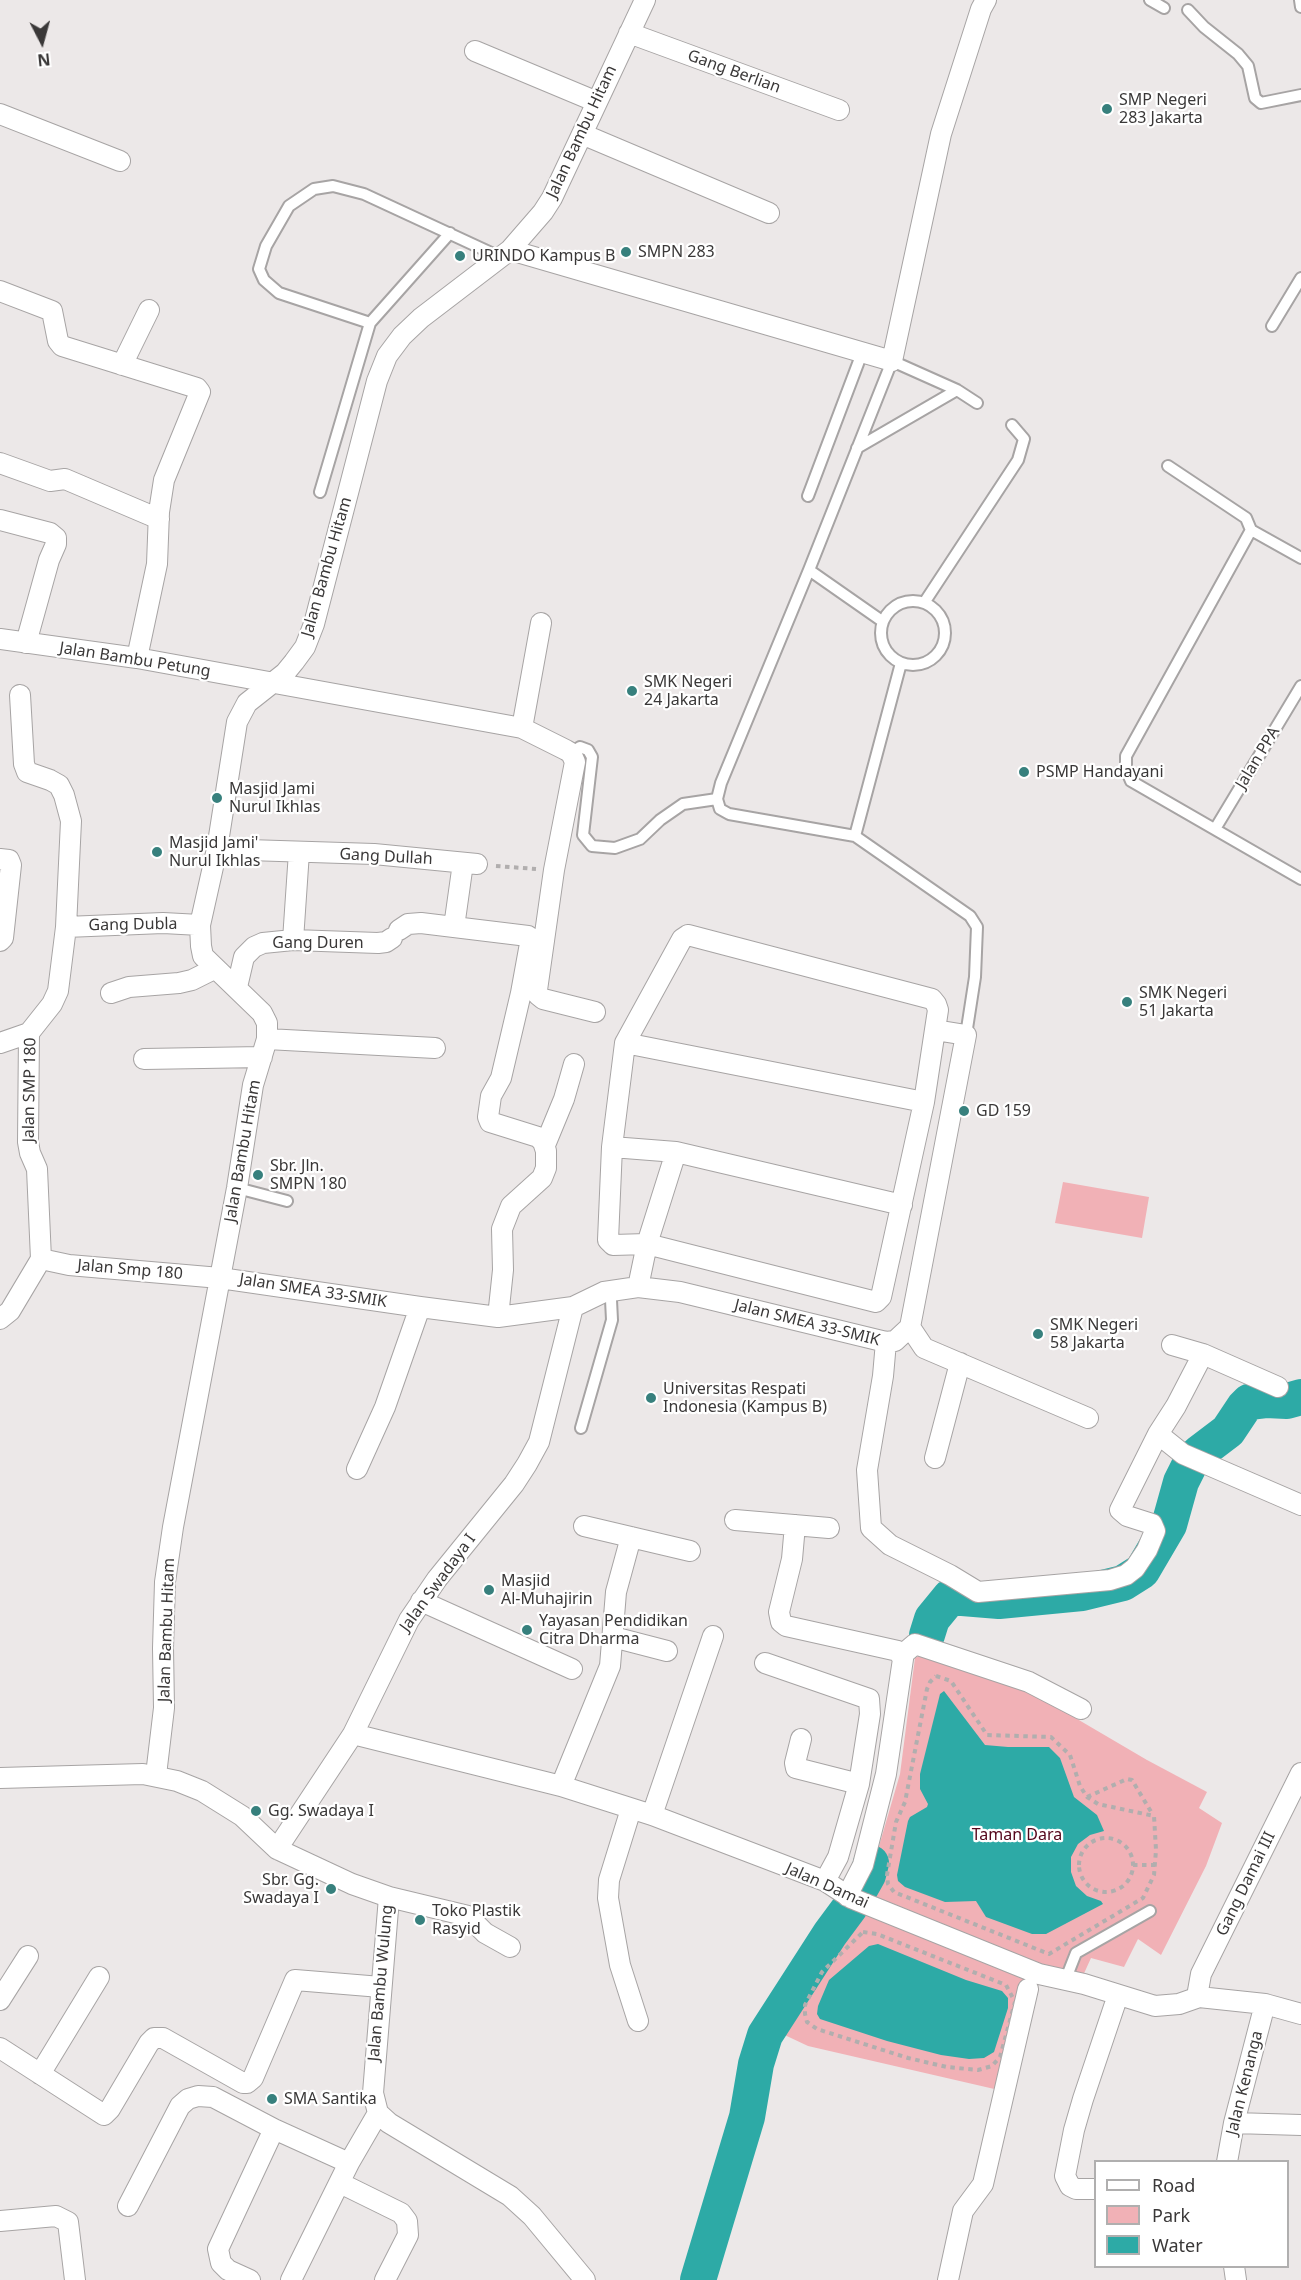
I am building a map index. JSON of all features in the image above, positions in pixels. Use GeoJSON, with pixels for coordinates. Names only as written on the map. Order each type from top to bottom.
{"type":"FeatureCollection","features":[{"type":"Feature","properties":{"kind":"street","name":"Jalan Bambu Hitam"},"geometry":{"type":"LineString","coordinates":[[156,1775],[164,1708],[165,1582],[173,1527],[237,1188],[253,1086],[264,1048],[267,1023],[262,1013],[203,956],[200,925],[217,849],[237,722],[247,703],[294,662],[304,647],[314,624],[376,381],[387,356],[402,336],[421,318],[505,253],[531,228],[552,198],[645,0]]}},
{"type":"Feature","properties":{"kind":"street"},"geometry":{"type":"LineString","coordinates":[[505,253],[892,361],[941,134],[981,9],[986,0]]}},
{"type":"Feature","properties":{"kind":"street","name":"Gang Berlian"},"geometry":{"type":"LineString","coordinates":[[629,33],[839,110]]}},
{"type":"Feature","properties":{"kind":"street"},"geometry":{"type":"LineString","coordinates":[[475,51],[597,102]]}},
{"type":"Feature","properties":{"kind":"street"},"geometry":{"type":"LineString","coordinates":[[0,114],[120,161]]}},
{"type":"Feature","properties":{"kind":"street"},"geometry":{"type":"LineString","coordinates":[[582,135],[769,213]]}},
{"type":"Feature","properties":{"kind":"street"},"geometry":{"type":"LineString","coordinates":[[0,291],[52,310],[58,340],[62,346],[196,388],[200,392],[164,480],[157,564],[137,658]]}},
{"type":"Feature","properties":{"kind":"street"},"geometry":{"type":"LineString","coordinates":[[122,366],[149,310]]}},
{"type":"Feature","properties":{"kind":"street"},"geometry":{"type":"LineString","coordinates":[[0,463],[50,481],[65,479],[159,519]]}},
{"type":"Feature","properties":{"kind":"street"},"geometry":{"type":"LineString","coordinates":[[0,520],[50,533],[56,538],[26,643]]}},
{"type":"Feature","properties":{"kind":"street"},"geometry":{"type":"LineString","coordinates":[[522,728],[541,623]]}},
{"type":"Feature","properties":{"kind":"street","name":"Jalan Bambu Petung"},"geometry":{"type":"LineString","coordinates":[[0,639],[137,658],[522,728],[571,753]]}},
{"type":"Feature","properties":{"kind":"street","name":"Jalan SMP 180"},"geometry":{"type":"LineString","coordinates":[[21,695],[24,764],[27,772],[59,785],[71,821],[66,927],[58,991],[52,1004],[29,1033],[28,1142],[37,1169],[41,1259]]}},
{"type":"Feature","properties":{"kind":"street"},"geometry":{"type":"LineString","coordinates":[[545,1145],[538,1137],[497,1125],[490,1122],[488,1117],[491,1096],[501,1078],[530,994],[575,762],[571,753]]}},
{"type":"Feature","properties":{"kind":"street","name":"Gang Dullah"},"geometry":{"type":"LineString","coordinates":[[217,849],[374,854],[470,864]]}},
{"type":"Feature","properties":{"kind":"street"},"geometry":{"type":"LineString","coordinates":[[293,940],[299,852]]}},
{"type":"Feature","properties":{"kind":"street"},"geometry":{"type":"LineString","coordinates":[[0,859],[9,860],[11,865],[3,938],[0,941]]}},
{"type":"Feature","properties":{"kind":"street"},"geometry":{"type":"LineString","coordinates":[[454,927],[470,864]]}},
{"type":"Feature","properties":{"kind":"street","name":"Gang Dubla"},"geometry":{"type":"LineString","coordinates":[[66,927],[163,923],[200,925]]}},
{"type":"Feature","properties":{"kind":"street","name":"Gang Duren"},"geometry":{"type":"LineString","coordinates":[[237,987],[242,962],[250,950],[263,943],[293,940],[378,943],[414,923],[528,936],[531,943],[530,994]]}},
{"type":"Feature","properties":{"kind":"street"},"geometry":{"type":"LineString","coordinates":[[688,935],[932,999],[938,1010],[924,1102],[881,1297],[876,1302],[647,1244],[613,1245],[608,1240],[612,1147],[625,1043],[682,939],[688,935]]}},
{"type":"Feature","properties":{"kind":"street"},"geometry":{"type":"LineString","coordinates":[[111,993],[129,987],[192,980],[214,969]]}},
{"type":"Feature","properties":{"kind":"street"},"geometry":{"type":"LineString","coordinates":[[530,994],[595,1012]]}},
{"type":"Feature","properties":{"kind":"street"},"geometry":{"type":"LineString","coordinates":[[935,1030],[966,1035],[910,1327],[924,1348],[1088,1418]]}},
{"type":"Feature","properties":{"kind":"street"},"geometry":{"type":"LineString","coordinates":[[0,1043],[29,1033]]}},
{"type":"Feature","properties":{"kind":"street"},"geometry":{"type":"LineString","coordinates":[[625,1043],[924,1102]]}},
{"type":"Feature","properties":{"kind":"street"},"geometry":{"type":"LineString","coordinates":[[144,1059],[264,1048],[435,1048]]}},
{"type":"Feature","properties":{"kind":"street"},"geometry":{"type":"LineString","coordinates":[[498,1317],[503,1270],[502,1229],[511,1206],[542,1178],[546,1168],[545,1145],[564,1100],[574,1064]]}},
{"type":"Feature","properties":{"kind":"street"},"geometry":{"type":"LineString","coordinates":[[612,1147],[676,1152],[902,1205]]}},
{"type":"Feature","properties":{"kind":"street"},"geometry":{"type":"LineString","coordinates":[[638,1287],[647,1244],[676,1152]]}},
{"type":"Feature","properties":{"kind":"street"},"geometry":{"type":"LineString","coordinates":[[0,1319],[10,1311],[41,1259]]}},
{"type":"Feature","properties":{"kind":"street","name":"Jalan Smp 180"},"geometry":{"type":"LineString","coordinates":[[41,1259],[69,1265],[220,1278]]}},
{"type":"Feature","properties":{"kind":"street","name":"Jalan SMEA 33-SMIK"},"geometry":{"type":"LineString","coordinates":[[220,1278],[420,1308],[498,1317],[573,1307],[604,1292],[638,1287],[680,1292],[886,1342],[894,1341],[910,1327]]}},
{"type":"Feature","properties":{"kind":"street","name":"Jalan Swadaya I"},"geometry":{"type":"LineString","coordinates":[[277,1849],[353,1734],[399,1637],[422,1601],[437,1579],[514,1484],[539,1442],[573,1307]]}},
{"type":"Feature","properties":{"kind":"street"},"geometry":{"type":"LineString","coordinates":[[357,1469],[385,1407],[420,1308]]}},
{"type":"Feature","properties":{"kind":"street"},"geometry":{"type":"LineString","coordinates":[[886,1342],[883,1376],[867,1470],[871,1528],[890,1545],[950,1575],[978,1592],[1110,1580],[1126,1575],[1135,1568],[1155,1532],[1152,1524],[1127,1516],[1120,1510],[1158,1434],[1176,1406],[1203,1354]]}},
{"type":"Feature","properties":{"kind":"street"},"geometry":{"type":"LineString","coordinates":[[1172,1345],[1203,1354],[1278,1387]]}},
{"type":"Feature","properties":{"kind":"street"},"geometry":{"type":"LineString","coordinates":[[935,1458],[960,1363]]}},
{"type":"Feature","properties":{"kind":"street"},"geometry":{"type":"LineString","coordinates":[[1158,1434],[1184,1454],[1301,1505]]}},
{"type":"Feature","properties":{"kind":"street"},"geometry":{"type":"LineString","coordinates":[[735,1520],[829,1528]]}},
{"type":"Feature","properties":{"kind":"street"},"geometry":{"type":"LineString","coordinates":[[795,1525],[792,1559],[779,1612],[781,1622],[786,1626],[898,1651],[903,1659],[886,1774],[853,1898]]}},
{"type":"Feature","properties":{"kind":"street"},"geometry":{"type":"LineString","coordinates":[[584,1526],[690,1551]]}},
{"type":"Feature","properties":{"kind":"street"},"geometry":{"type":"LineString","coordinates":[[561,1786],[610,1666],[616,1592],[631,1537]]}},
{"type":"Feature","properties":{"kind":"street"},"geometry":{"type":"LineString","coordinates":[[422,1601],[572,1669]]}},
{"type":"Feature","properties":{"kind":"street"},"geometry":{"type":"LineString","coordinates":[[652,1815],[714,1636]]}},
{"type":"Feature","properties":{"kind":"street"},"geometry":{"type":"LineString","coordinates":[[613,1637],[667,1651]]}},
{"type":"Feature","properties":{"kind":"street"},"geometry":{"type":"LineString","coordinates":[[902,1655],[915,1644],[1029,1682],[1081,1709]]}},
{"type":"Feature","properties":{"kind":"street"},"geometry":{"type":"LineString","coordinates":[[765,1663],[868,1699],[870,1714],[859,1784],[838,1857],[825,1881]]}},
{"type":"Feature","properties":{"kind":"street","name":"Jalan Damai"},"geometry":{"type":"LineString","coordinates":[[353,1734],[561,1786],[652,1815],[825,1881],[853,1898],[1039,1974],[1084,1984],[1155,2006],[1179,2004],[1199,1997],[1265,2004],[1301,2014]]}},
{"type":"Feature","properties":{"kind":"street"},"geometry":{"type":"LineString","coordinates":[[801,1739],[795,1763],[796,1768],[859,1784]]}},
{"type":"Feature","properties":{"kind":"street","name":"Gang Damai III"},"geometry":{"type":"LineString","coordinates":[[1199,1997],[1201,1974],[1301,1773]]}},
{"type":"Feature","properties":{"kind":"street","name":"Jalan Bambu Wulung"},"geometry":{"type":"LineString","coordinates":[[0,1778],[156,1775],[186,1784],[242,1816],[277,1849],[352,1884],[389,1897],[373,2093],[378,2113]]}},
{"type":"Feature","properties":{"kind":"street"},"geometry":{"type":"LineString","coordinates":[[631,1809],[609,1880],[608,1898],[620,1965],[638,2021]]}},
{"type":"Feature","properties":{"kind":"street"},"geometry":{"type":"LineString","coordinates":[[389,1897],[468,1916],[485,1933],[510,1947]]}},
{"type":"Feature","properties":{"kind":"street"},"geometry":{"type":"LineString","coordinates":[[0,2000],[28,1956]]}},
{"type":"Feature","properties":{"kind":"street"},"geometry":{"type":"LineString","coordinates":[[40,2074],[99,1977]]}},
{"type":"Feature","properties":{"kind":"street"},"geometry":{"type":"LineString","coordinates":[[1,2051],[104,2115],[154,2038],[160,2037],[243,2083],[247,2083],[253,2078],[295,1980],[381,1987]]}},
{"type":"Feature","properties":{"kind":"street"},"geometry":{"type":"LineString","coordinates":[[948,2280],[963,2211],[983,2184],[1028,1989]]}},
{"type":"Feature","properties":{"kind":"street"},"geometry":{"type":"LineString","coordinates":[[1094,2189],[1070,2186],[1065,2176],[1083,2099],[1118,1995]]}},
{"type":"Feature","properties":{"kind":"street","name":"Jalan Kenanga"},"geometry":{"type":"LineString","coordinates":[[1227,2160],[1234,2123],[1265,2004]]}},
{"type":"Feature","properties":{"kind":"street"},"geometry":{"type":"LineString","coordinates":[[128,2206],[180,2106],[188,2099],[198,2096],[213,2097],[274,2129],[350,2163]]}},
{"type":"Feature","properties":{"kind":"street"},"geometry":{"type":"LineString","coordinates":[[291,2280],[378,2113],[389,2123],[510,2196],[532,2216],[585,2280]]}},
{"type":"Feature","properties":{"kind":"street"},"geometry":{"type":"LineString","coordinates":[[1234,2123],[1301,2125]]}},
{"type":"Feature","properties":{"kind":"street"},"geometry":{"type":"LineString","coordinates":[[250,2280],[228,2270],[221,2263],[218,2249],[274,2129]]}},
{"type":"Feature","properties":{"kind":"street"},"geometry":{"type":"LineString","coordinates":[[340,2183],[401,2213],[407,2221],[408,2235],[386,2280]]}},
{"type":"Feature","properties":{"kind":"street"},"geometry":{"type":"LineString","coordinates":[[0,2221],[56,2216],[68,2222],[75,2280]]}},
{"type":"Feature","properties":{"kind":"lane"},"geometry":{"type":"LineString","coordinates":[[1150,0],[1164,8]]}},
{"type":"Feature","properties":{"kind":"lane"},"geometry":{"type":"LineString","coordinates":[[1300,0],[1301,6]]}},
{"type":"Feature","properties":{"kind":"lane"},"geometry":{"type":"LineString","coordinates":[[1188,10],[1204,27],[1238,54],[1248,66],[1255,98],[1261,103],[1270,103],[1301,94]]}},
{"type":"Feature","properties":{"kind":"lane"},"geometry":{"type":"LineString","coordinates":[[370,323],[279,293],[264,280],[259,269],[266,246],[290,206],[314,189],[333,186],[364,194],[450,233],[505,253]]}},
{"type":"Feature","properties":{"kind":"lane"},"geometry":{"type":"LineString","coordinates":[[320,492],[370,323],[450,233]]}},
{"type":"Feature","properties":{"kind":"lane"},"geometry":{"type":"LineString","coordinates":[[1272,326],[1301,278]]}},
{"type":"Feature","properties":{"kind":"lane"},"geometry":{"type":"LineString","coordinates":[[808,496],[862,353]]}},
{"type":"Feature","properties":{"kind":"lane"},"geometry":{"type":"LineString","coordinates":[[966,1035],[975,977],[977,927],[970,916],[855,836],[729,813],[720,809],[717,799],[721,783],[892,361],[957,390],[977,403]]}},
{"type":"Feature","properties":{"kind":"lane"},"geometry":{"type":"LineString","coordinates":[[857,448],[957,390]]}},
{"type":"Feature","properties":{"kind":"lane"},"geometry":{"type":"LineString","coordinates":[[924,603],[1022,451],[1024,439],[1012,425]]}},
{"type":"Feature","properties":{"kind":"lane"},"geometry":{"type":"LineString","coordinates":[[1168,466],[1246,518],[1251,530],[1301,558]]}},
{"type":"Feature","properties":{"kind":"lane"},"geometry":{"type":"LineString","coordinates":[[1251,530],[1126,756],[1126,769],[1131,780],[1301,879]]}},
{"type":"Feature","properties":{"kind":"lane"},"geometry":{"type":"LineString","coordinates":[[809,570],[882,621]]}},
{"type":"Feature","properties":{"kind":"lane"},"geometry":{"type":"LineString","coordinates":[[912,600],[924,603],[935,609],[943,620],[945,632],[943,645],[926,663],[913,665],[901,663],[890,656],[883,646],[880,634],[882,621],[889,610],[899,603],[912,600]]}},
{"type":"Feature","properties":{"kind":"lane"},"geometry":{"type":"LineString","coordinates":[[855,836],[901,663]]}},
{"type":"Feature","properties":{"kind":"lane","name":"Jalan PPA"},"geometry":{"type":"LineString","coordinates":[[1215,829],[1301,686]]}},
{"type":"Feature","properties":{"kind":"lane"},"geometry":{"type":"LineString","coordinates":[[571,753],[580,747],[588,750],[592,757],[583,835],[592,846],[615,848],[640,839],[660,820],[683,804],[717,799]]}},
{"type":"Feature","properties":{"kind":"lane"},"geometry":{"type":"LineString","coordinates":[[237,1188],[287,1202]]}},
{"type":"Feature","properties":{"kind":"lane"},"geometry":{"type":"LineString","coordinates":[[581,1428],[612,1320],[611,1300],[604,1292]]}},
{"type":"Feature","properties":{"kind":"lane"},"geometry":{"type":"LineString","coordinates":[[1065,1981],[1076,1953],[1150,1911]]}},
{"type":"Feature","properties":{"kind":"path"},"geometry":{"type":"LineString","coordinates":[[470,864],[554,870]]}},
{"type":"Feature","properties":{"kind":"path"},"geometry":{"type":"LineString","coordinates":[[1087,1797],[1127,1779],[1132,1780],[1154,1816],[1156,1850],[1154,1875],[1143,1898],[1049,1954],[894,1892],[888,1884],[887,1875],[896,1822],[905,1802],[927,1689],[936,1676],[951,1681],[987,1735],[1051,1737],[1070,1755],[1080,1786],[1087,1797],[1098,1804],[1154,1816]]}},
{"type":"Feature","properties":{"kind":"path"},"geometry":{"type":"LineString","coordinates":[[1103,1838],[1115,1839],[1131,1854],[1133,1865],[1131,1876],[1124,1885],[1114,1891],[1102,1892],[1083,1881],[1079,1870],[1079,1859],[1084,1848],[1092,1841],[1103,1838]]}},
{"type":"Feature","properties":{"kind":"path"},"geometry":{"type":"LineString","coordinates":[[1133,1865],[1155,1865]]}},
{"type":"Feature","properties":{"kind":"path"},"geometry":{"type":"LineString","coordinates":[[863,1932],[877,1934],[1006,1985],[1015,2002],[1000,2057],[992,2066],[978,2070],[947,2067],[817,2029],[807,2022],[805,2005],[822,1972],[863,1932]]}},
{"type":"Feature","properties":{"kind":"green space"},"geometry":{"type":"Polygon","coordinates":[[[1063,1182],[1149,1197],[1142,1238],[1055,1223],[1063,1182]]]}},
{"type":"Feature","properties":{"kind":"green space","name":"Taman Dara"},"geometry":{"type":"Polygon","coordinates":[[[924,1653],[1026,1689],[1147,1760],[1207,1792],[1199,1808],[1222,1823],[1206,1866],[1161,1955],[1138,1939],[1124,1967],[1091,1958],[1081,1980],[1033,1965],[1003,2091],[808,2046],[774,2030],[868,1884],[900,1774],[915,1658],[924,1653]]]}},
{"type":"Feature","properties":{"kind":"water"},"geometry":{"type":"Polygon","coordinates":[[[944,1691],[985,1745],[1049,1747],[1060,1758],[1074,1797],[1097,1815],[1104,1831],[1090,1835],[1078,1844],[1071,1857],[1071,1872],[1076,1886],[1087,1896],[1103,1904],[1046,1934],[1032,1934],[986,1917],[976,1901],[945,1902],[905,1887],[898,1881],[897,1875],[908,1821],[928,1804],[920,1789],[920,1774],[940,1694],[944,1691]]]}},
{"type":"Feature","properties":{"kind":"water"},"geometry":{"type":"Polygon","coordinates":[[[878,1944],[966,1980],[1002,1991],[1008,1998],[1008,2008],[994,2052],[984,2058],[969,2059],[941,2055],[887,2041],[820,2019],[817,2014],[818,2006],[829,1980],[869,1946],[878,1944]]]}},
{"type":"Feature","properties":{"kind":"waterway"},"geometry":{"type":"LineString","coordinates":[[927,1635],[932,1619],[950,1597],[999,1601],[1082,1593],[1123,1583],[1142,1571],[1169,1525],[1181,1482],[1190,1464],[1199,1453],[1228,1431],[1249,1402],[1287,1401],[1301,1397]]}},
{"type":"Feature","properties":{"kind":"waterway"},"geometry":{"type":"LineString","coordinates":[[698,2280],[747,2117],[756,2064],[765,2035],[850,1907],[868,1875],[871,1863]]}},
{"type":"Feature","properties":{"kind":"place","name":"SMP Negeri 283 Jakarta"},"geometry":{"type":"Point","coordinates":[1107,109]}},
{"type":"Feature","properties":{"kind":"place","name":"SMPN 283"},"geometry":{"type":"Point","coordinates":[626,252]}},
{"type":"Feature","properties":{"kind":"place","name":"URINDO Kampus B"},"geometry":{"type":"Point","coordinates":[460,256]}},
{"type":"Feature","properties":{"kind":"place","name":"SMK Negeri 24 Jakarta"},"geometry":{"type":"Point","coordinates":[632,691]}},
{"type":"Feature","properties":{"kind":"place","name":"PSMP Handayani"},"geometry":{"type":"Point","coordinates":[1024,772]}},
{"type":"Feature","properties":{"kind":"place","name":"Masjid Jami Nurul Ikhlas"},"geometry":{"type":"Point","coordinates":[217,798]}},
{"type":"Feature","properties":{"kind":"place","name":"Masjid Jami' Nurul Ikhlas"},"geometry":{"type":"Point","coordinates":[157,852]}},
{"type":"Feature","properties":{"kind":"place","name":"SMK Negeri 51 Jakarta"},"geometry":{"type":"Point","coordinates":[1127,1002]}},
{"type":"Feature","properties":{"kind":"place","name":"GD 159"},"geometry":{"type":"Point","coordinates":[964,1111]}},
{"type":"Feature","properties":{"kind":"place","name":"Sbr. Jln. SMPN 180"},"geometry":{"type":"Point","coordinates":[258,1175]}},
{"type":"Feature","properties":{"kind":"place","name":"SMK Negeri 58 Jakarta"},"geometry":{"type":"Point","coordinates":[1038,1334]}},
{"type":"Feature","properties":{"kind":"place","name":"Universitas Respati Indonesia (Kampus B)"},"geometry":{"type":"Point","coordinates":[651,1398]}},
{"type":"Feature","properties":{"kind":"place","name":"Masjid Al-Muhajirin"},"geometry":{"type":"Point","coordinates":[489,1590]}},
{"type":"Feature","properties":{"kind":"place","name":"Yayasan Pendidikan Citra Dharma"},"geometry":{"type":"Point","coordinates":[527,1630]}},
{"type":"Feature","properties":{"kind":"place","name":"Gg. Swadaya I"},"geometry":{"type":"Point","coordinates":[256,1811]}},
{"type":"Feature","properties":{"kind":"place","name":"Sbr. Gg. Swadaya I"},"geometry":{"type":"Point","coordinates":[331,1889]}},
{"type":"Feature","properties":{"kind":"place","name":"Toko Plastik Rasyid"},"geometry":{"type":"Point","coordinates":[420,1920]}},
{"type":"Feature","properties":{"kind":"place","name":"SMA Santika"},"geometry":{"type":"Point","coordinates":[272,2099]}}]}
